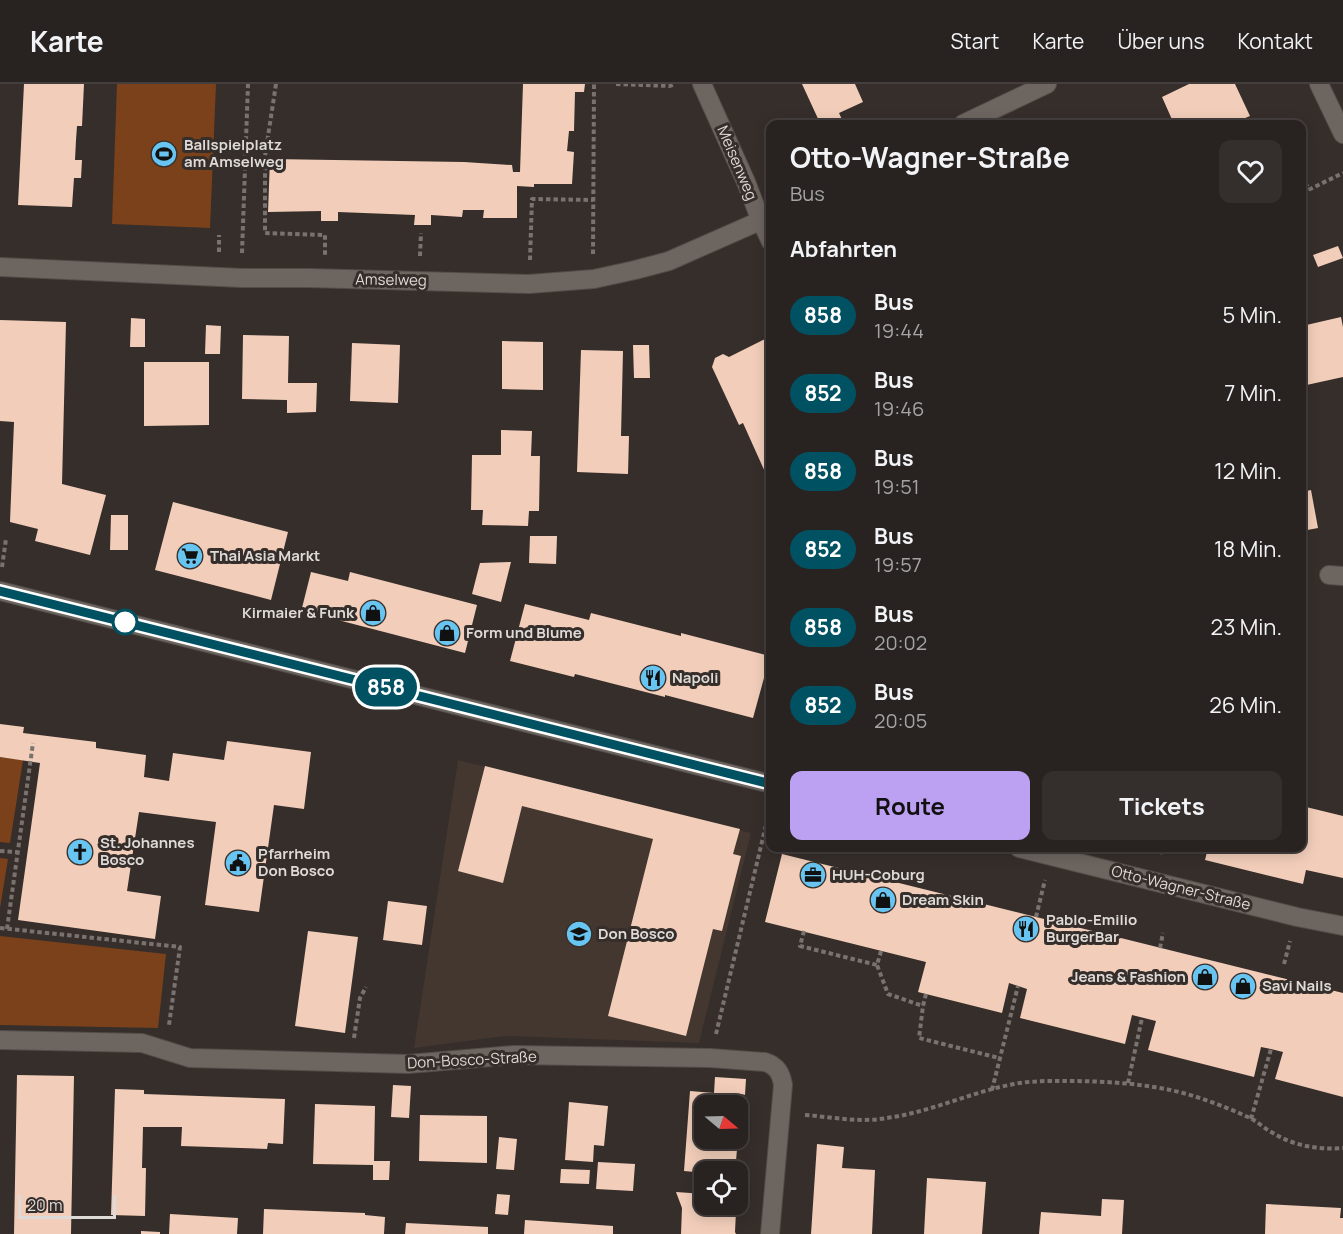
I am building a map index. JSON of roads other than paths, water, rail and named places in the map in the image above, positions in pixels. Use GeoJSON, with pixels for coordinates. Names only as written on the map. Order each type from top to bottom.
{"type":"FeatureCollection","features":[{"type":"Feature","properties":{"kind":"street","name":"Meisenweg"},"geometry":{"type":"LineString","coordinates":[[702,84],[746,182],[766,219]]}},
{"type":"Feature","properties":{"kind":"street"},"geometry":{"type":"LineString","coordinates":[[971,120],[1047,84]]}},
{"type":"Feature","properties":{"kind":"street"},"geometry":{"type":"LineString","coordinates":[[1319,84],[1343,134]]}},
{"type":"Feature","properties":{"kind":"street","name":"Amselweg"},"geometry":{"type":"LineString","coordinates":[[0,267],[242,278],[529,284],[594,279],[669,261],[766,219]]}},
{"type":"Feature","properties":{"kind":"street"},"geometry":{"type":"LineString","coordinates":[[0,591],[766,783]]}},
{"type":"Feature","properties":{"kind":"street","name":"Otto-Wagner-Straße"},"geometry":{"type":"LineString","coordinates":[[1036,852],[1297,917],[1343,926]]}},
{"type":"Feature","properties":{"kind":"street","name":"Don-Bosco-Straße"},"geometry":{"type":"LineString","coordinates":[[0,1040],[142,1043],[190,1058],[408,1064],[514,1055],[710,1058],[765,1062],[778,1070],[783,1085],[770,1234]]}},
{"type":"Feature","properties":{"kind":"place","name":"Ballspielplatz am Amselweg"},"geometry":{"type":"Point","coordinates":[164,154]}},
{"type":"Feature","properties":{"kind":"place","name":"Thai Asia Markt"},"geometry":{"type":"Point","coordinates":[190,556]}},
{"type":"Feature","properties":{"kind":"place","name":"Kirmaier & Funk"},"geometry":{"type":"Point","coordinates":[373,613]}},
{"type":"Feature","properties":{"kind":"place","name":"Form und Blume"},"geometry":{"type":"Point","coordinates":[447,633]}},
{"type":"Feature","properties":{"kind":"place","name":"Napoli"},"geometry":{"type":"Point","coordinates":[653,678]}},
{"type":"Feature","properties":{"kind":"place","name":"St. Johannes Bosco"},"geometry":{"type":"Point","coordinates":[80,852]}},
{"type":"Feature","properties":{"kind":"place","name":"Pfarrheim Don Bosco"},"geometry":{"type":"Point","coordinates":[238,863]}},
{"type":"Feature","properties":{"kind":"place","name":"HUH-Coburg"},"geometry":{"type":"Point","coordinates":[813,875]}},
{"type":"Feature","properties":{"kind":"place","name":"Dream Skin"},"geometry":{"type":"Point","coordinates":[883,900]}},
{"type":"Feature","properties":{"kind":"place","name":"Pablo-Emilio BurgerBar"},"geometry":{"type":"Point","coordinates":[1026,929]}},
{"type":"Feature","properties":{"kind":"place","name":"Don Bosco"},"geometry":{"type":"Point","coordinates":[579,934]}},
{"type":"Feature","properties":{"kind":"place","name":"Jeans & Fashion"},"geometry":{"type":"Point","coordinates":[1205,977]}},
{"type":"Feature","properties":{"kind":"place","name":"Savi Nails"},"geometry":{"type":"Point","coordinates":[1243,986]}}]}
